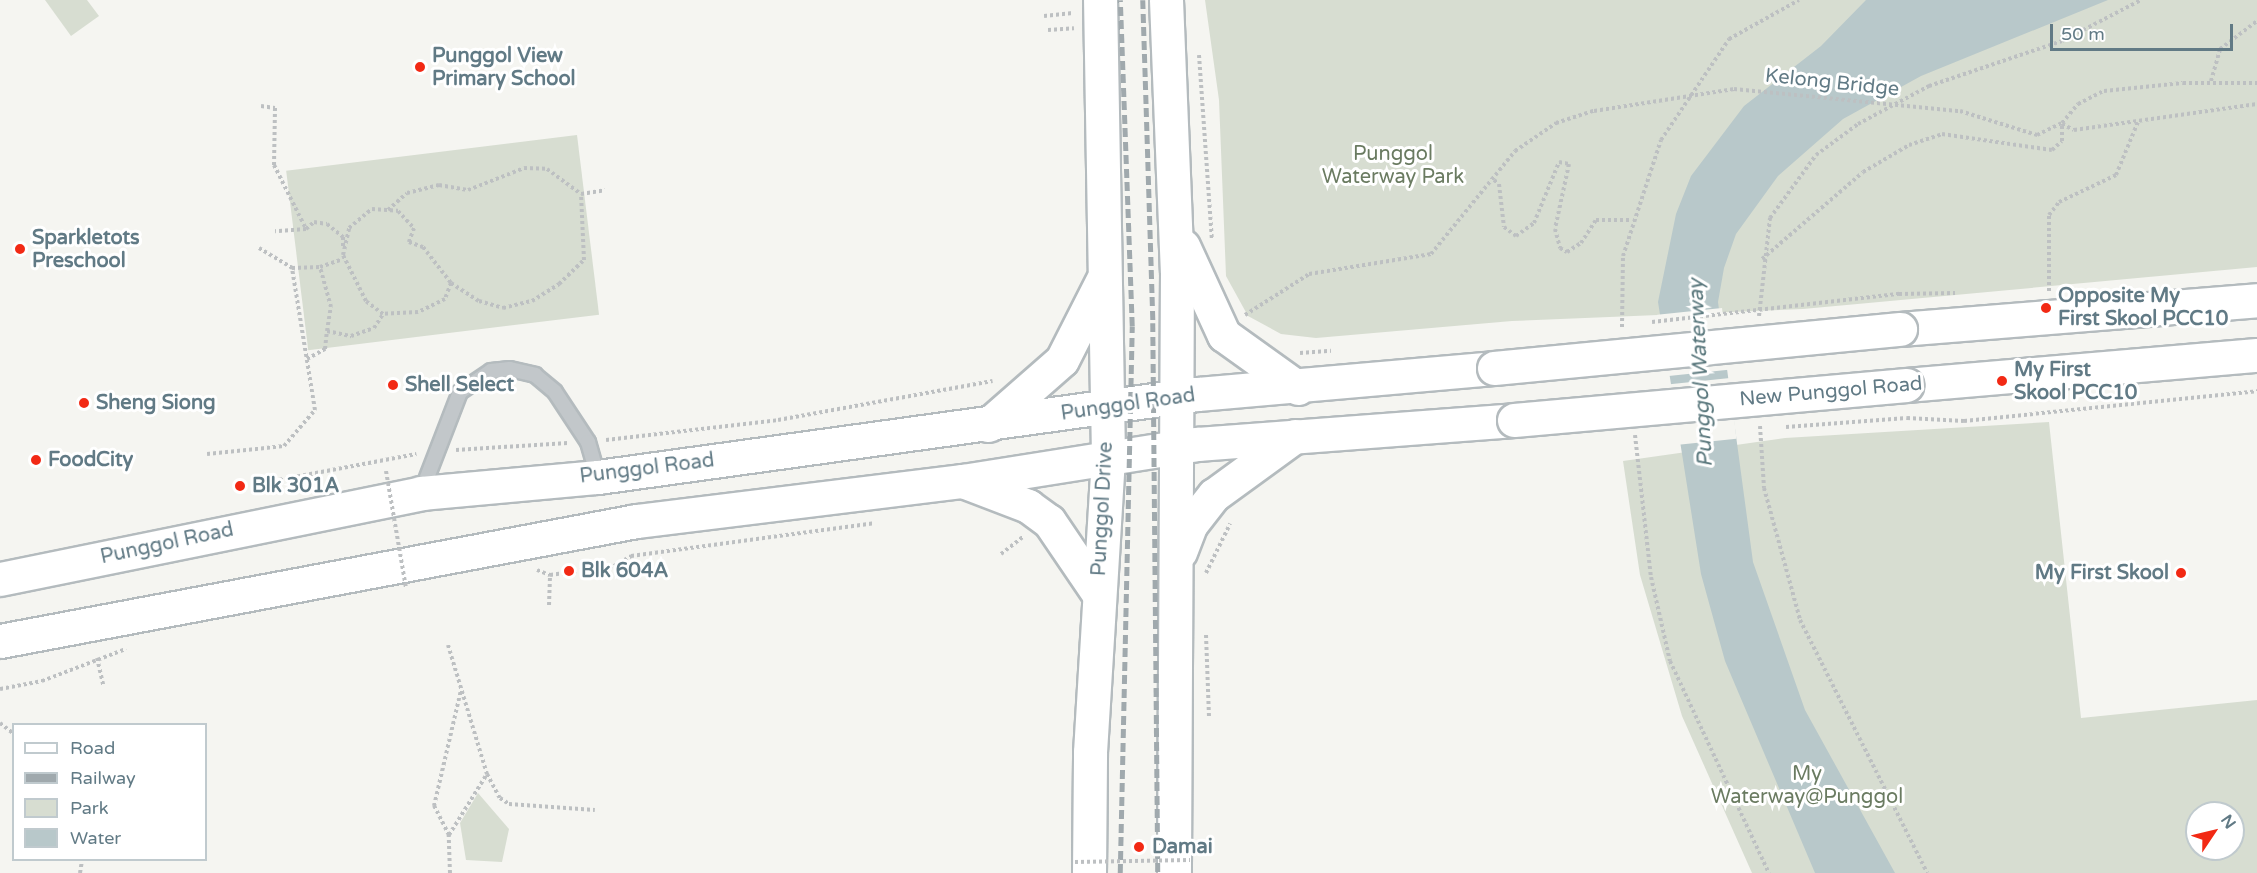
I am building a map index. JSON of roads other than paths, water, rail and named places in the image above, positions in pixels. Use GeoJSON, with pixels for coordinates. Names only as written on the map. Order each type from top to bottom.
{"type":"FeatureCollection","features":[{"type":"Feature","properties":{"kind":"main road"},"geometry":{"type":"LineString","coordinates":[[1166,0],[1176,230],[1175,568],[1182,867]]}},
{"type":"Feature","properties":{"kind":"main road","name":"Punggol Drive"},"geometry":{"type":"LineString","coordinates":[[1082,867],[1108,456],[1108,267],[1089,3]]}},
{"type":"Feature","properties":{"kind":"main road"},"geometry":{"type":"LineString","coordinates":[[1176,230],[1224,335],[1298,388],[1900,329],[2257,300]]}},
{"type":"Feature","properties":{"kind":"main road"},"geometry":{"type":"LineString","coordinates":[[988,425],[1072,347],[1108,267]]}},
{"type":"Feature","properties":{"kind":"main road","name":"New Punggol Road"},"geometry":{"type":"LineString","coordinates":[[1296,435],[1514,420],[2257,355]]}},
{"type":"Feature","properties":{"kind":"main road","name":"Punggol Road"},"geometry":{"type":"LineString","coordinates":[[2,578],[421,493],[598,477],[1177,398],[1298,388]]}},
{"type":"Feature","properties":{"kind":"main road"},"geometry":{"type":"LineString","coordinates":[[0,641],[636,521],[963,480],[1177,446],[1296,435]]}},
{"type":"Feature","properties":{"kind":"main road"},"geometry":{"type":"LineString","coordinates":[[1175,568],[1191,524],[1214,495],[1296,435]]}},
{"type":"Feature","properties":{"kind":"main road"},"geometry":{"type":"LineString","coordinates":[[963,480],[1028,506],[1049,521],[1098,593]]}},
{"type":"Feature","properties":{"kind":"lane"},"geometry":{"type":"LineString","coordinates":[[421,493],[434,451],[460,392],[491,371],[510,369],[535,375],[555,392],[588,442],[598,477]]}},
{"type":"Feature","properties":{"kind":"water","name":"Punggol Waterway"},"geometry":{"type":"Polygon","coordinates":[[[1866,0],[2108,0],[1921,76],[1843,119],[1778,176],[1736,234],[1724,268],[1718,302],[1753,562],[1805,710],[1895,873],[1815,873],[1725,661],[1701,574],[1658,302],[1676,214],[1691,176],[1744,106],[1821,46],[1866,0]]]}},
{"type":"Feature","properties":{"kind":"railway"},"geometry":{"type":"LineString","coordinates":[[1120,0],[1132,326],[1120,873]]}},
{"type":"Feature","properties":{"kind":"railway"},"geometry":{"type":"LineString","coordinates":[[1143,0],[1153,323],[1158,873]]}},
{"type":"Feature","properties":{"kind":"place","name":"Punggol View Primary School"},"geometry":{"type":"Point","coordinates":[420,67]}},
{"type":"Feature","properties":{"kind":"place","name":"Sparkletots Preschool"},"geometry":{"type":"Point","coordinates":[20,249]}},
{"type":"Feature","properties":{"kind":"place","name":"Opposite My First Skool PCC10"},"geometry":{"type":"Point","coordinates":[2046,308]}},
{"type":"Feature","properties":{"kind":"place","name":"My First Skool PCC10"},"geometry":{"type":"Point","coordinates":[2002,381]}},
{"type":"Feature","properties":{"kind":"place","name":"Shell Select"},"geometry":{"type":"Point","coordinates":[393,385]}},
{"type":"Feature","properties":{"kind":"place","name":"Sheng Siong"},"geometry":{"type":"Point","coordinates":[84,403]}},
{"type":"Feature","properties":{"kind":"place","name":"FoodCity"},"geometry":{"type":"Point","coordinates":[36,460]}},
{"type":"Feature","properties":{"kind":"place","name":"Blk 301A"},"geometry":{"type":"Point","coordinates":[240,486]}},
{"type":"Feature","properties":{"kind":"place","name":"Blk 604A"},"geometry":{"type":"Point","coordinates":[569,571]}},
{"type":"Feature","properties":{"kind":"place","name":"My First Skool"},"geometry":{"type":"Point","coordinates":[2181,573]}},
{"type":"Feature","properties":{"kind":"place","name":"Damai"},"geometry":{"type":"Point","coordinates":[1139,847]}},
{"type":"Feature","properties":{"kind":"park label","name":"Punggol Waterway Park"},"geometry":{"type":"Point","coordinates":[1393,166]}},
{"type":"Feature","properties":{"kind":"park label","name":"My Waterway@Punggol"},"geometry":{"type":"Point","coordinates":[1807,786]}}]}
